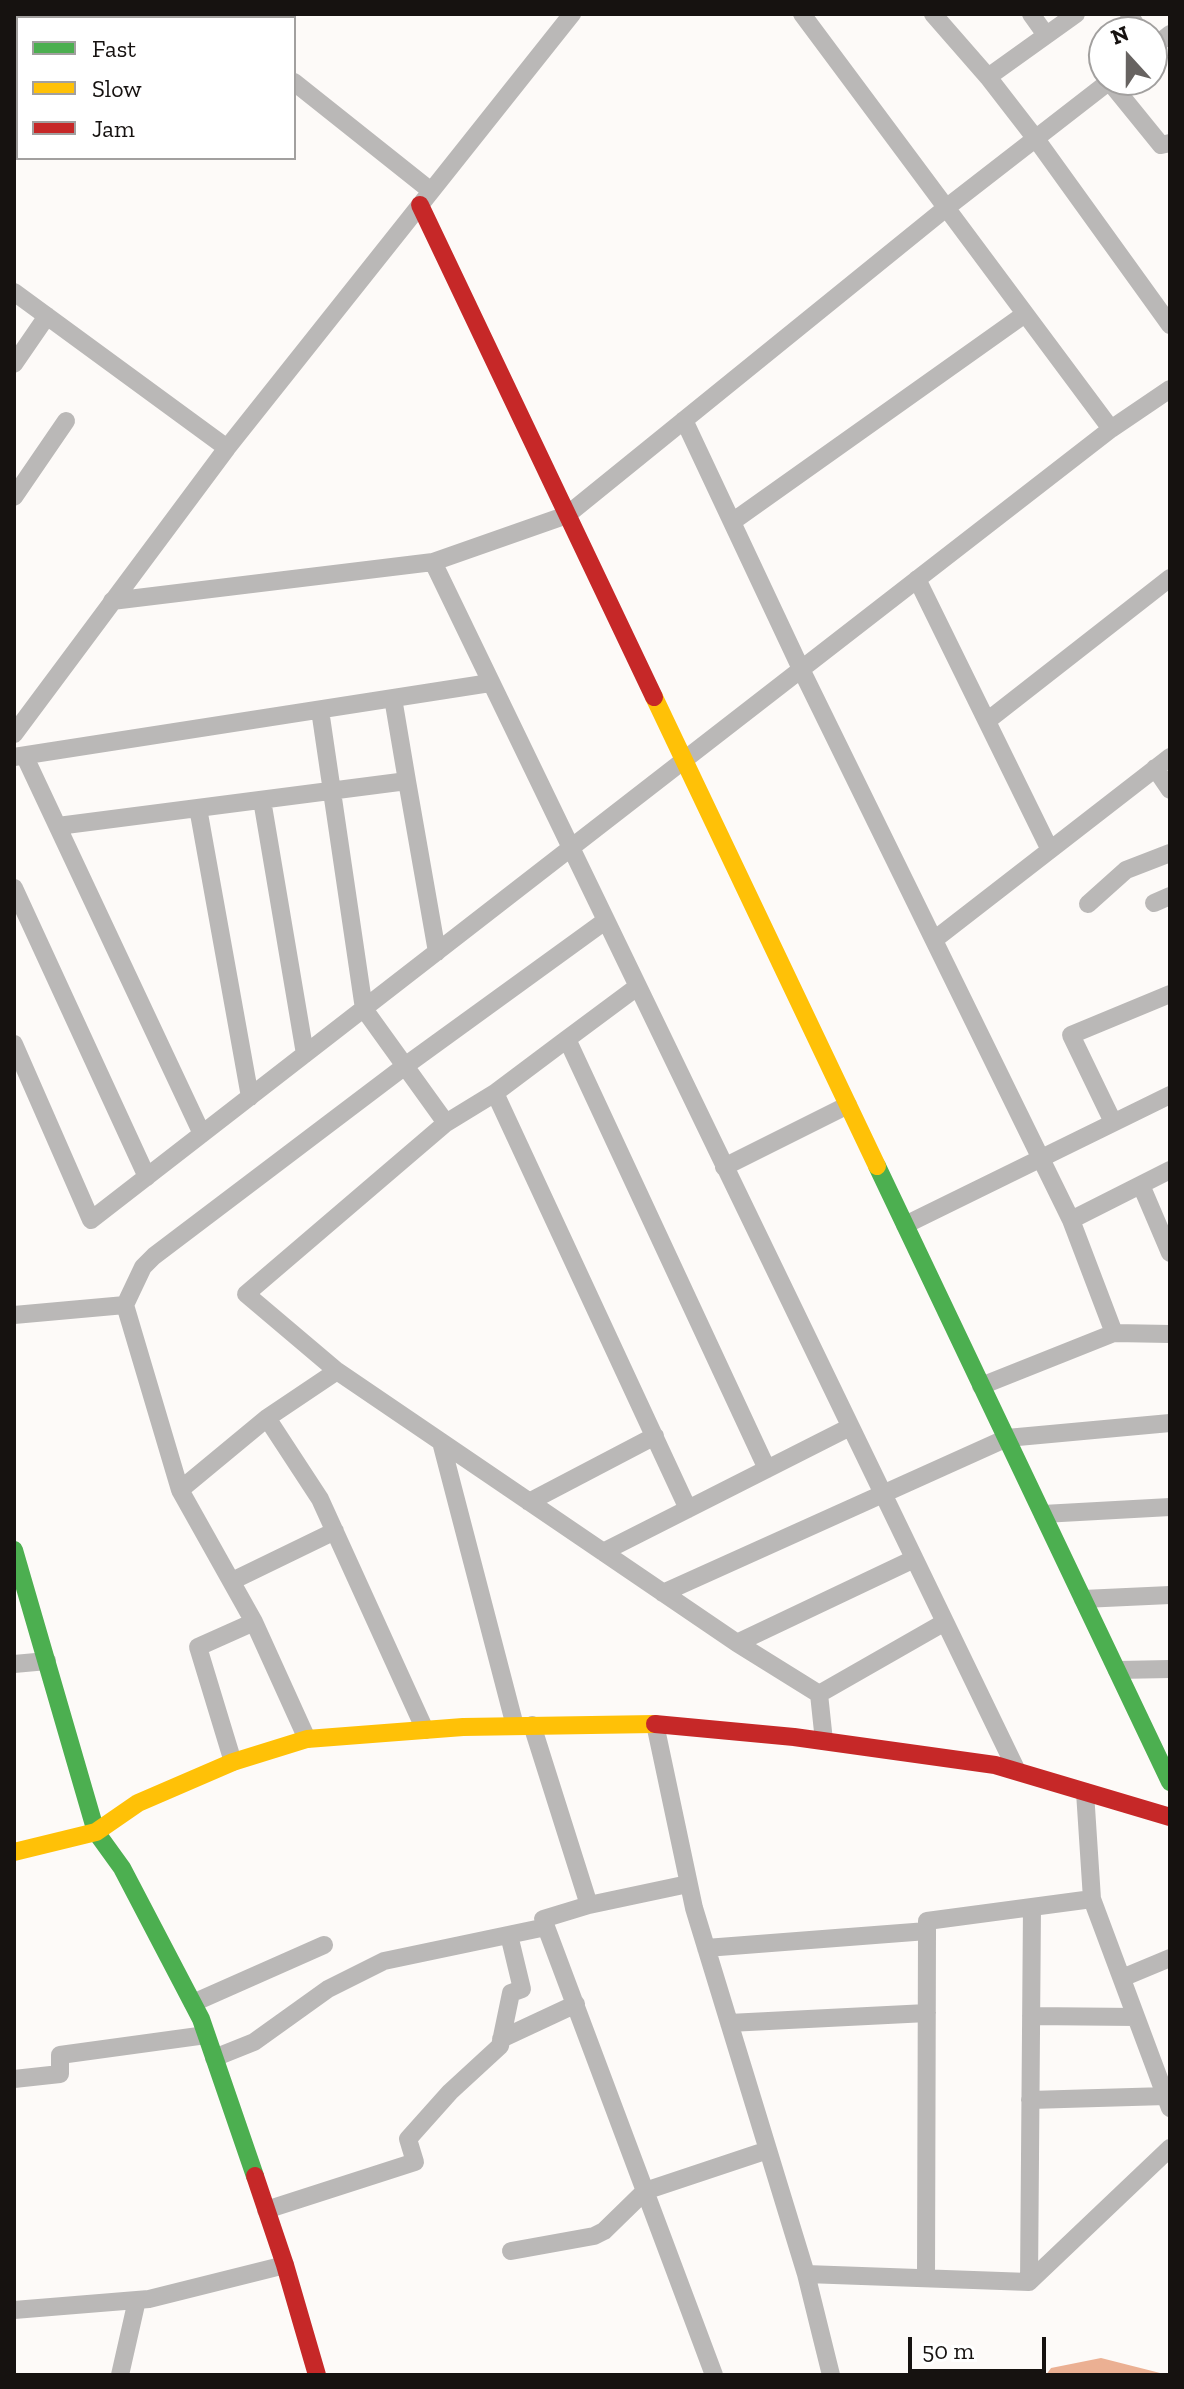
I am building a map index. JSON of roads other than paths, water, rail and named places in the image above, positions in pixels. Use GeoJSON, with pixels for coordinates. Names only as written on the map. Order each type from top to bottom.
{"type":"FeatureCollection","features":[{"type":"Feature","properties":{"kind":"street"},"geometry":{"type":"LineString","coordinates":[[14,734],[227,448],[572,14]]}},
{"type":"Feature","properties":{"kind":"street"},"geometry":{"type":"LineString","coordinates":[[802,14],[1111,429]]}},
{"type":"Feature","properties":{"kind":"street"},"geometry":{"type":"LineString","coordinates":[[933,14],[1036,139],[1170,325]]}},
{"type":"Feature","properties":{"kind":"street"},"geometry":{"type":"LineString","coordinates":[[1031,14],[1046,35]]}},
{"type":"Feature","properties":{"kind":"street"},"geometry":{"type":"LineString","coordinates":[[988,77],[1076,14]]}},
{"type":"Feature","properties":{"kind":"street"},"geometry":{"type":"LineString","coordinates":[[296,84],[425,198],[567,515],[1117,1670],[1164,1756],[1170,1782]]}},
{"type":"Feature","properties":{"kind":"street"},"geometry":{"type":"LineString","coordinates":[[112,601],[433,562],[567,515],[946,208],[1091,96]]}},
{"type":"Feature","properties":{"kind":"street"},"geometry":{"type":"LineString","coordinates":[[1122,96],[1161,145],[1170,143]]}},
{"type":"Feature","properties":{"kind":"street"},"geometry":{"type":"LineString","coordinates":[[14,292],[227,448]]}},
{"type":"Feature","properties":{"kind":"street"},"geometry":{"type":"LineString","coordinates":[[732,522],[1025,314]]}},
{"type":"Feature","properties":{"kind":"street"},"geometry":{"type":"LineString","coordinates":[[14,364],[47,316]]}},
{"type":"Feature","properties":{"kind":"street"},"geometry":{"type":"LineString","coordinates":[[14,1044],[91,1220],[1111,429],[1170,389]]}},
{"type":"Feature","properties":{"kind":"street"},"geometry":{"type":"LineString","coordinates":[[684,420],[801,669],[1071,1220],[1114,1333]]}},
{"type":"Feature","properties":{"kind":"street"},"geometry":{"type":"LineString","coordinates":[[14,497],[66,421]]}},
{"type":"Feature","properties":{"kind":"street"},"geometry":{"type":"LineString","coordinates":[[433,562],[1017,1771]]}},
{"type":"Feature","properties":{"kind":"street"},"geometry":{"type":"LineString","coordinates":[[987,721],[1170,578]]}},
{"type":"Feature","properties":{"kind":"street"},"geometry":{"type":"LineString","coordinates":[[917,579],[1050,850]]}},
{"type":"Feature","properties":{"kind":"street"},"geometry":{"type":"LineString","coordinates":[[202,1134],[58,826],[20,757],[490,683]]}},
{"type":"Feature","properties":{"kind":"street"},"geometry":{"type":"LineString","coordinates":[[393,698],[437,952]]}},
{"type":"Feature","properties":{"kind":"street"},"geometry":{"type":"LineString","coordinates":[[320,710],[364,1009],[446,1123]]}},
{"type":"Feature","properties":{"kind":"street"},"geometry":{"type":"LineString","coordinates":[[934,940],[1163,763],[1170,790]]}},
{"type":"Feature","properties":{"kind":"street"},"geometry":{"type":"LineString","coordinates":[[58,826],[407,781]]}},
{"type":"Feature","properties":{"kind":"street"},"geometry":{"type":"LineString","coordinates":[[262,800],[305,1054]]}},
{"type":"Feature","properties":{"kind":"street"},"geometry":{"type":"LineString","coordinates":[[198,808],[250,1097]]}},
{"type":"Feature","properties":{"kind":"street"},"geometry":{"type":"LineString","coordinates":[[1088,904],[1126,870],[1170,853]]}},
{"type":"Feature","properties":{"kind":"street"},"geometry":{"type":"LineString","coordinates":[[14,888],[147,1177]]}},
{"type":"Feature","properties":{"kind":"street"},"geometry":{"type":"LineString","coordinates":[[307,1739],[254,1622],[180,1490],[125,1305],[145,1263],[405,1066],[605,921]]}},
{"type":"Feature","properties":{"kind":"street"},"geometry":{"type":"LineString","coordinates":[[637,987],[495,1093],[446,1123],[246,1294],[337,1371],[737,1643],[819,1694]]}},
{"type":"Feature","properties":{"kind":"street"},"geometry":{"type":"LineString","coordinates":[[1113,1122],[1071,1035],[1170,994]]}},
{"type":"Feature","properties":{"kind":"street"},"geometry":{"type":"LineString","coordinates":[[567,1039],[767,1469]]}},
{"type":"Feature","properties":{"kind":"street"},"geometry":{"type":"LineString","coordinates":[[495,1093],[688,1509]]}},
{"type":"Feature","properties":{"kind":"street"},"geometry":{"type":"LineString","coordinates":[[905,1225],[1170,1095]]}},
{"type":"Feature","properties":{"kind":"street"},"geometry":{"type":"LineString","coordinates":[[724,1167],[848,1105]]}},
{"type":"Feature","properties":{"kind":"street"},"geometry":{"type":"LineString","coordinates":[[1071,1220],[1170,1170]]}},
{"type":"Feature","properties":{"kind":"street"},"geometry":{"type":"LineString","coordinates":[[1141,1185],[1170,1253]]}},
{"type":"Feature","properties":{"kind":"street"},"geometry":{"type":"LineString","coordinates":[[14,1315],[125,1305]]}},
{"type":"Feature","properties":{"kind":"street"},"geometry":{"type":"LineString","coordinates":[[981,1386],[1114,1333],[1170,1334]]}},
{"type":"Feature","properties":{"kind":"street"},"geometry":{"type":"LineString","coordinates":[[180,1490],[267,1418],[337,1371]]}},
{"type":"Feature","properties":{"kind":"street"},"geometry":{"type":"LineString","coordinates":[[267,1418],[320,1499],[425,1730]]}},
{"type":"Feature","properties":{"kind":"street"},"geometry":{"type":"LineString","coordinates":[[663,1593],[1007,1438],[1170,1423]]}},
{"type":"Feature","properties":{"kind":"street"},"geometry":{"type":"LineString","coordinates":[[603,1552],[850,1427]]}},
{"type":"Feature","properties":{"kind":"street"},"geometry":{"type":"LineString","coordinates":[[529,1502],[655,1436]]}},
{"type":"Feature","properties":{"kind":"street"},"geometry":{"type":"LineString","coordinates":[[441,1442],[523,1725],[589,1905]]}},
{"type":"Feature","properties":{"kind":"street"},"geometry":{"type":"LineString","coordinates":[[1043,1514],[1170,1507]]}},
{"type":"Feature","properties":{"kind":"street"},"geometry":{"type":"LineString","coordinates":[[232,1581],[335,1531]]}},
{"type":"Feature","properties":{"kind":"street"},"geometry":{"type":"LineString","coordinates":[[14,1550],[96,1832],[122,1868],[193,2003],[285,2265],[317,2375]]}},
{"type":"Feature","properties":{"kind":"street"},"geometry":{"type":"LineString","coordinates":[[737,1643],[914,1559]]}},
{"type":"Feature","properties":{"kind":"street"},"geometry":{"type":"LineString","coordinates":[[1083,1599],[1170,1595]]}},
{"type":"Feature","properties":{"kind":"street"},"geometry":{"type":"LineString","coordinates":[[233,1762],[198,1647],[254,1622]]}},
{"type":"Feature","properties":{"kind":"street"},"geometry":{"type":"LineString","coordinates":[[819,1694],[945,1622]]}},
{"type":"Feature","properties":{"kind":"street"},"geometry":{"type":"LineString","coordinates":[[14,1664],[47,1661]]}},
{"type":"Feature","properties":{"kind":"street"},"geometry":{"type":"LineString","coordinates":[[1117,1670],[1170,1669]]}},
{"type":"Feature","properties":{"kind":"street"},"geometry":{"type":"LineString","coordinates":[[819,1694],[824,1741]]}},
{"type":"Feature","properties":{"kind":"street"},"geometry":{"type":"LineString","coordinates":[[655,1724],[688,1884],[806,2274],[831,2375]]}},
{"type":"Feature","properties":{"kind":"street"},"geometry":{"type":"LineString","coordinates":[[14,1852],[96,1832],[138,1803],[233,1762],[307,1739],[523,1725],[655,1724],[824,1741],[995,1765],[1170,1817]]}},
{"type":"Feature","properties":{"kind":"street"},"geometry":{"type":"LineString","coordinates":[[1030,2100],[1168,2102],[1092,1899],[1085,1792]]}},
{"type":"Feature","properties":{"kind":"street"},"geometry":{"type":"LineString","coordinates":[[688,1884],[589,1905],[543,1919],[714,2375]]}},
{"type":"Feature","properties":{"kind":"street"},"geometry":{"type":"LineString","coordinates":[[926,2278],[927,1921],[1092,1899]]}},
{"type":"Feature","properties":{"kind":"street"},"geometry":{"type":"LineString","coordinates":[[1029,2282],[1032,1907]]}},
{"type":"Feature","properties":{"kind":"street"},"geometry":{"type":"LineString","coordinates":[[214,2058],[254,2042],[328,1989],[384,1961],[546,1927]]}},
{"type":"Feature","properties":{"kind":"street"},"geometry":{"type":"LineString","coordinates":[[706,1948],[927,1931]]}},
{"type":"Feature","properties":{"kind":"street"},"geometry":{"type":"LineString","coordinates":[[266,2210],[415,2162],[408,2139],[450,2092],[500,2046],[511,1993],[522,1989],[509,1935]]}},
{"type":"Feature","properties":{"kind":"street"},"geometry":{"type":"LineString","coordinates":[[193,2003],[324,1945]]}},
{"type":"Feature","properties":{"kind":"street"},"geometry":{"type":"LineString","coordinates":[[1122,1978],[1170,1958]]}},
{"type":"Feature","properties":{"kind":"street"},"geometry":{"type":"LineString","coordinates":[[501,2039],[576,2004]]}},
{"type":"Feature","properties":{"kind":"street"},"geometry":{"type":"LineString","coordinates":[[729,2023],[927,2013]]}},
{"type":"Feature","properties":{"kind":"street"},"geometry":{"type":"LineString","coordinates":[[1031,2016],[1136,2017]]}},
{"type":"Feature","properties":{"kind":"street"},"geometry":{"type":"LineString","coordinates":[[14,2079],[60,2074],[60,2055],[206,2035]]}},
{"type":"Feature","properties":{"kind":"street"},"geometry":{"type":"LineString","coordinates":[[806,2274],[1029,2282],[1170,2148]]}},
{"type":"Feature","properties":{"kind":"street"},"geometry":{"type":"LineString","coordinates":[[511,2251],[594,2236],[604,2231],[645,2191],[768,2150]]}},
{"type":"Feature","properties":{"kind":"street"},"geometry":{"type":"LineString","coordinates":[[14,2310],[137,2300],[285,2265]]}},
{"type":"Feature","properties":{"kind":"street"},"geometry":{"type":"LineString","coordinates":[[120,2375],[137,2300]]}}]}
